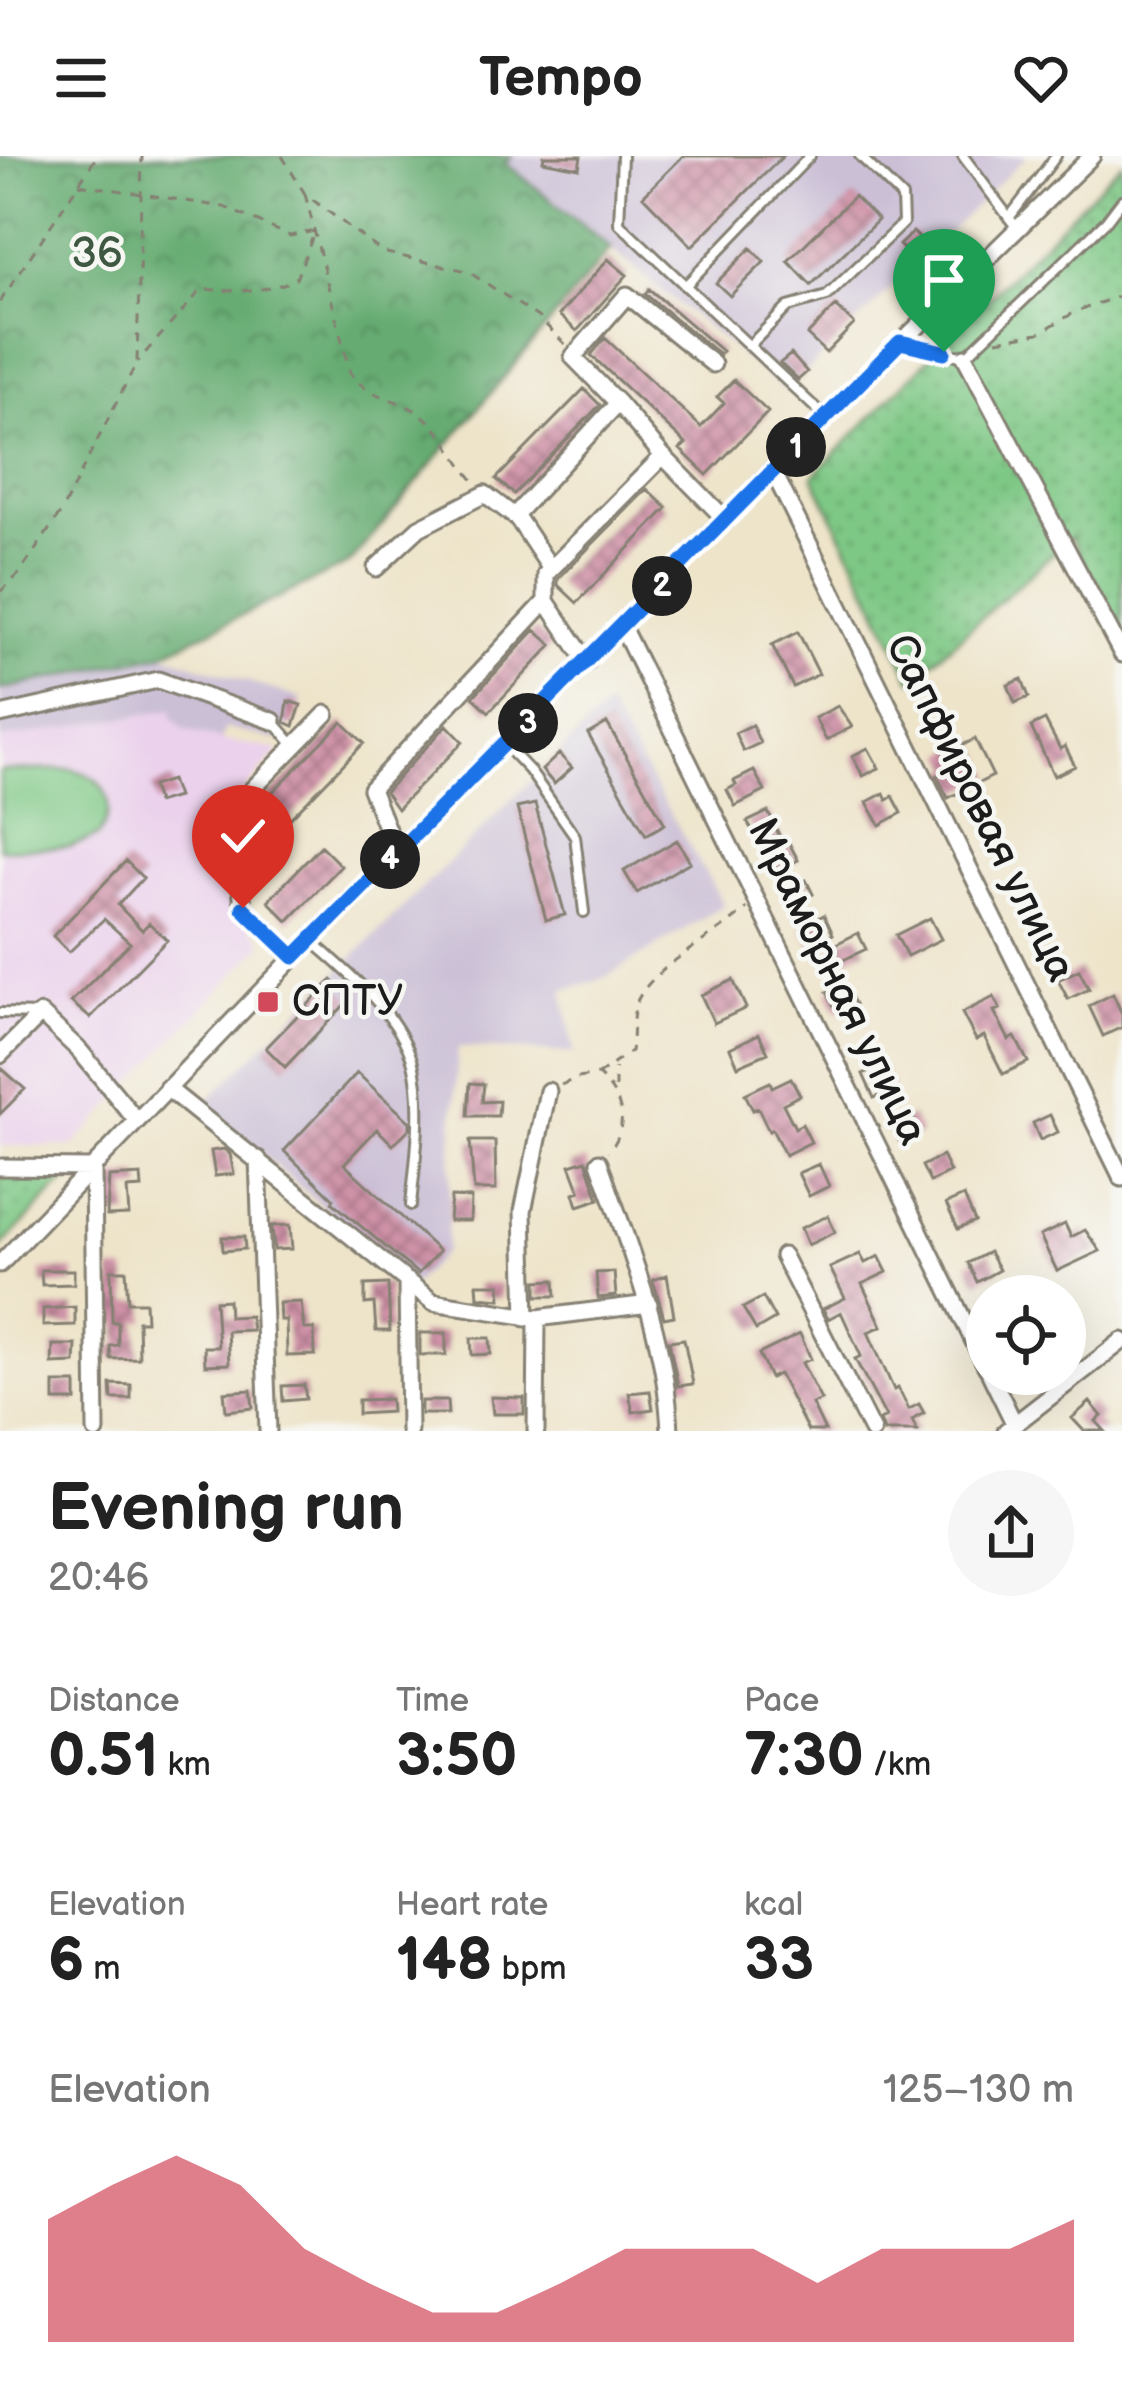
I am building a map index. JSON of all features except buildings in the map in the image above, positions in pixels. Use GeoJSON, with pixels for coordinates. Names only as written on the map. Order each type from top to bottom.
{"type":"FeatureCollection","features":[{"type":"Feature","properties":{"kind":"street"},"geometry":{"type":"LineString","coordinates":[[0,1264],[166,1088],[1018,221],[1092,156]]}},
{"type":"Feature","properties":{"kind":"street"},"geometry":{"type":"LineString","coordinates":[[713,364],[627,295],[573,358],[726,520]]}},
{"type":"Feature","properties":{"kind":"street"},"geometry":{"type":"LineString","coordinates":[[965,357],[1122,654]]}},
{"type":"Feature","properties":{"kind":"street"},"geometry":{"type":"LineString","coordinates":[[514,516],[617,403]]}},
{"type":"Feature","properties":{"kind":"street"},"geometry":{"type":"LineString","coordinates":[[587,662],[546,601],[545,574],[663,456]]}},
{"type":"Feature","properties":{"kind":"street","name":"Сапфировая улица"},"geometry":{"type":"LineString","coordinates":[[773,470],[1122,1178]]}},
{"type":"Feature","properties":{"kind":"street"},"geometry":{"type":"LineString","coordinates":[[376,568],[419,528],[485,494],[514,516],[550,569]]}},
{"type":"Feature","properties":{"kind":"street"},"geometry":{"type":"LineString","coordinates":[[397,852],[370,789],[546,601]]}},
{"type":"Feature","properties":{"kind":"street","name":"Мраморная улица"},"geometry":{"type":"LineString","coordinates":[[622,627],[966,1326]]}},
{"type":"Feature","properties":{"kind":"street"},"geometry":{"type":"LineString","coordinates":[[0,715],[158,680],[273,721]]}},
{"type":"Feature","properties":{"kind":"street"},"geometry":{"type":"LineString","coordinates":[[294,957],[243,908],[241,887],[261,862],[260,847],[235,822],[234,808],[326,714]]}},
{"type":"Feature","properties":{"kind":"street"},"geometry":{"type":"LineString","coordinates":[[0,1055],[41,1014],[80,1050],[137,1120]]}},
{"type":"Feature","properties":{"kind":"street"},"geometry":{"type":"LineString","coordinates":[[166,1088],[433,1302],[531,1318],[650,1304]]}},
{"type":"Feature","properties":{"kind":"street"},"geometry":{"type":"LineString","coordinates":[[536,1431],[523,1211],[548,1091]]}},
{"type":"Feature","properties":{"kind":"street"},"geometry":{"type":"LineString","coordinates":[[258,1159],[268,1431]]}},
{"type":"Feature","properties":{"kind":"street"},"geometry":{"type":"LineString","coordinates":[[599,1162],[650,1304],[668,1395],[670,1431]]}},
{"type":"Feature","properties":{"kind":"street"},"geometry":{"type":"LineString","coordinates":[[0,1167],[93,1168]]}},
{"type":"Feature","properties":{"kind":"street"},"geometry":{"type":"LineString","coordinates":[[93,1168],[96,1431]]}},
{"type":"Feature","properties":{"kind":"street"},"geometry":{"type":"LineString","coordinates":[[783,1256],[872,1431]]}},
{"type":"Feature","properties":{"kind":"street"},"geometry":{"type":"LineString","coordinates":[[407,1283],[409,1431]]}},
{"type":"Feature","properties":{"kind":"street"},"geometry":{"type":"LineString","coordinates":[[1010,1427],[1122,1341]]}},
{"type":"Feature","properties":{"kind":"street","name":"Мраморная улица"},"geometry":{"type":"LineString","coordinates":[[997,1395],[1010,1427]]}},
{"type":"Feature","properties":{"kind":"lane"},"geometry":{"type":"LineString","coordinates":[[622,156],[619,223],[825,417]]}},
{"type":"Feature","properties":{"kind":"lane"},"geometry":{"type":"LineString","coordinates":[[686,286],[810,156]]}},
{"type":"Feature","properties":{"kind":"lane"},"geometry":{"type":"LineString","coordinates":[[749,346],[788,307],[826,296],[903,223],[902,197],[860,156]]}},
{"type":"Feature","properties":{"kind":"lane"},"geometry":{"type":"LineString","coordinates":[[963,156],[1018,221],[1056,156]]}},
{"type":"Feature","properties":{"kind":"lane"},"geometry":{"type":"LineString","coordinates":[[973,166],[985,156]]}},
{"type":"Feature","properties":{"kind":"lane"},"geometry":{"type":"LineString","coordinates":[[900,342],[965,357],[1122,200]]}},
{"type":"Feature","properties":{"kind":"lane"},"geometry":{"type":"LineString","coordinates":[[273,721],[295,746]]}},
{"type":"Feature","properties":{"kind":"lane"},"geometry":{"type":"LineString","coordinates":[[506,746],[530,770],[575,836],[584,912]]}},
{"type":"Feature","properties":{"kind":"lane"},"geometry":{"type":"LineString","coordinates":[[311,940],[369,992],[412,1063],[418,1138],[411,1204]]}},
{"type":"Feature","properties":{"kind":"lane"},"geometry":{"type":"LineString","coordinates":[[0,1013],[41,1014]]}},
{"type":"Feature","properties":{"kind":"path"},"geometry":{"type":"LineString","coordinates":[[0,302],[97,156]]}},
{"type":"Feature","properties":{"kind":"path"},"geometry":{"type":"LineString","coordinates":[[137,362],[142,156]]}},
{"type":"Feature","properties":{"kind":"path"},"geometry":{"type":"LineString","coordinates":[[282,156],[305,194],[350,373],[362,389],[421,413],[485,494]]}},
{"type":"Feature","properties":{"kind":"path"},"geometry":{"type":"LineString","coordinates":[[79,184],[224,207],[290,236],[315,231]]}},
{"type":"Feature","properties":{"kind":"path"},"geometry":{"type":"LineString","coordinates":[[305,194],[382,252],[467,271],[538,317],[573,358]]}},
{"type":"Feature","properties":{"kind":"path"},"geometry":{"type":"LineString","coordinates":[[2,590],[19,574],[61,512],[137,362],[202,289],[244,293],[273,289],[296,279],[315,231]]}},
{"type":"Feature","properties":{"kind":"path"},"geometry":{"type":"LineString","coordinates":[[983,339],[1039,334],[1077,311],[1122,295]]}},
{"type":"Feature","properties":{"kind":"path"},"geometry":{"type":"LineString","coordinates":[[0,578],[2,590]]}},
{"type":"Feature","properties":{"kind":"path"},"geometry":{"type":"LineString","coordinates":[[548,1091],[616,1066],[631,1051],[634,1008],[655,974],[724,931],[757,901]]}},
{"type":"Feature","properties":{"kind":"path"},"geometry":{"type":"LineString","coordinates":[[599,1162],[615,1146],[622,1123],[616,1066]]}},
{"type":"Feature","properties":{"kind":"path"},"geometry":{"type":"LineString","coordinates":[[598,1076],[615,1090]]}},
{"type":"Feature","properties":{"kind":"shaded area"},"geometry":{"type":"Polygon","coordinates":[[[512,156],[1027,156],[786,391],[504,163],[512,156]]]}},
{"type":"Feature","properties":{"kind":"shaded area"},"geometry":{"type":"Polygon","coordinates":[[[162,654],[302,699],[294,726],[286,726],[276,740],[225,728],[221,740],[184,729],[172,716],[173,709],[0,739],[0,690],[162,654]]]}},
{"type":"Feature","properties":{"kind":"shaded area"},"geometry":{"type":"Polygon","coordinates":[[[607,706],[724,905],[606,977],[563,991],[574,1053],[458,1047],[446,1251],[413,1284],[204,1104],[607,706]]]}},
{"type":"Feature","properties":{"kind":"shaded area"},"geometry":{"type":"Polygon","coordinates":[[[174,709],[184,729],[280,750],[216,821],[254,850],[217,887],[264,943],[73,1146],[0,1146],[0,739],[174,709]]]}},
{"type":"Feature","properties":{"kind":"green space","name":"36"},"geometry":{"type":"Polygon","coordinates":[[[0,156],[512,156],[505,163],[611,248],[350,563],[162,654],[0,690],[0,156]]]}},
{"type":"Feature","properties":{"kind":"green space"},"geometry":{"type":"Polygon","coordinates":[[[1122,163],[1122,637],[1071,537],[912,680],[813,476],[1122,163]]]}},
{"type":"Feature","properties":{"kind":"green space"},"geometry":{"type":"Polygon","coordinates":[[[71,769],[93,779],[106,794],[108,814],[98,836],[70,847],[0,849],[0,771],[71,769]]]}},
{"type":"Feature","properties":{"kind":"green space"},"geometry":{"type":"Polygon","coordinates":[[[69,1176],[0,1248],[0,1177],[69,1176]]]}},
{"type":"Feature","properties":{"kind":"place","name":"СПТУ"},"geometry":{"type":"Point","coordinates":[268,1002]}},
{"type":"Feature","properties":{"kind":"route"},"geometry":{"type":"LineString","coordinates":[[243,908],[294,957],[900,342],[944,352]]}}]}
